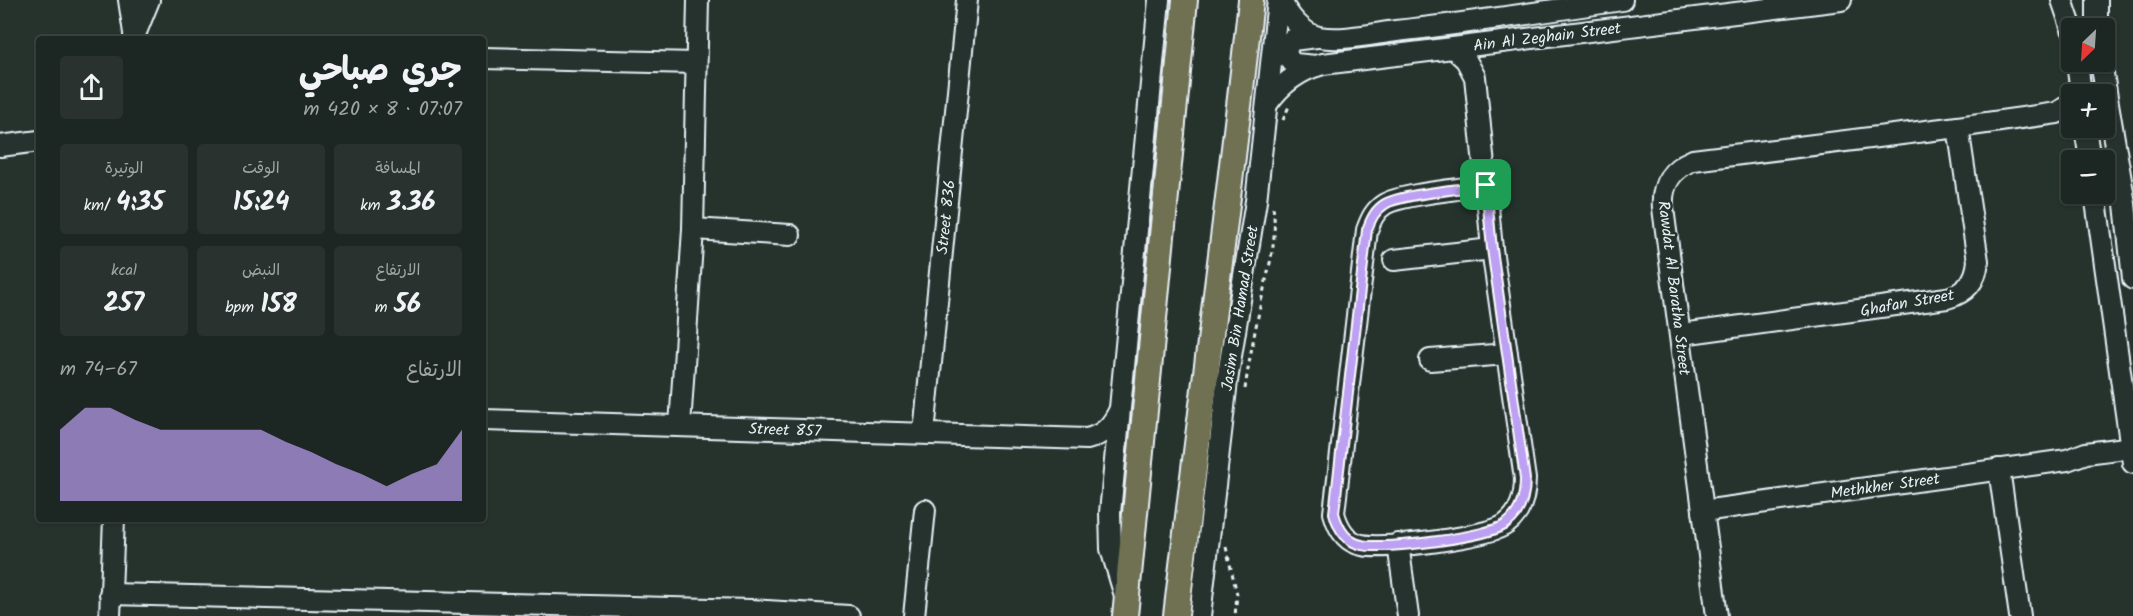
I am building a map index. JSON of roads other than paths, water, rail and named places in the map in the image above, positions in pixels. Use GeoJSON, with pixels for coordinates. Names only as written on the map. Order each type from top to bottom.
{"type":"FeatureCollection","features":[{"type":"Feature","properties":{"kind":"main road"},"geometry":{"type":"LineString","coordinates":[[1167,0],[1169,13],[1166,66],[1175,97]]}},
{"type":"Feature","properties":{"kind":"main road"},"geometry":{"type":"LineString","coordinates":[[1126,608],[1185,0]]}},
{"type":"Feature","properties":{"kind":"main road","name":"Jasim Bin Hamad Street"},"geometry":{"type":"LineString","coordinates":[[1176,616],[1230,188],[1251,0]]}},
{"type":"Feature","properties":{"kind":"street"},"geometry":{"type":"LineString","coordinates":[[129,0],[134,36]]}},
{"type":"Feature","properties":{"kind":"street"},"geometry":{"type":"LineString","coordinates":[[135,36],[149,0]]}},
{"type":"Feature","properties":{"kind":"street"},"geometry":{"type":"LineString","coordinates":[[680,426],[693,230],[698,0]]}},
{"type":"Feature","properties":{"kind":"street","name":"Street 836"},"geometry":{"type":"LineString","coordinates":[[924,434],[967,0]]}},
{"type":"Feature","properties":{"kind":"street"},"geometry":{"type":"LineString","coordinates":[[1126,608],[1111,549],[1110,513],[1159,0]]}},
{"type":"Feature","properties":{"kind":"street"},"geometry":{"type":"LineString","coordinates":[[1280,0],[1294,20],[1317,37]]}},
{"type":"Feature","properties":{"kind":"street","name":"Jasim Bin Hamad Street"},"geometry":{"type":"LineString","coordinates":[[1200,616],[1227,381],[1248,255],[1280,0]]}},
{"type":"Feature","properties":{"kind":"street","name":"Ain Al Zeghain Street"},"geometry":{"type":"LineString","coordinates":[[1618,0],[1426,28],[1338,38],[1317,37],[1292,40],[1286,50],[1290,61],[1294,64],[1316,66],[1841,0]]}},
{"type":"Feature","properties":{"kind":"street"},"geometry":{"type":"LineString","coordinates":[[2062,0],[2068,18]]}},
{"type":"Feature","properties":{"kind":"street"},"geometry":{"type":"LineString","coordinates":[[2097,0],[2097,18]]}},
{"type":"Feature","properties":{"kind":"street"},"geometry":{"type":"LineString","coordinates":[[1475,77],[1489,44]]}},
{"type":"Feature","properties":{"kind":"street"},"geometry":{"type":"LineString","coordinates":[[1453,48],[1466,60],[1475,77],[1486,185],[1492,249],[1525,492],[1515,515],[1496,531],[1398,544],[1362,545],[1351,541],[1342,533],[1334,513],[1367,230],[1377,211],[1396,200],[1486,185]]}},
{"type":"Feature","properties":{"kind":"street"},"geometry":{"type":"LineString","coordinates":[[486,58],[696,63]]}},
{"type":"Feature","properties":{"kind":"street","name":"Ain Al Zeghain Street"},"geometry":{"type":"LineString","coordinates":[[1267,104],[1288,81],[1316,66]]}},
{"type":"Feature","properties":{"kind":"street"},"geometry":{"type":"LineString","coordinates":[[2104,72],[2124,147],[2133,279]]}},
{"type":"Feature","properties":{"kind":"street","name":"Rawdat Al Baratha Street"},"geometry":{"type":"LineString","coordinates":[[1717,616],[1682,334],[1662,198],[1668,178],[1675,170],[1693,160],[1958,127],[2061,105]]}},
{"type":"Feature","properties":{"kind":"street","name":"Ghafan Street"},"geometry":{"type":"LineString","coordinates":[[1682,334],[1947,298],[1967,289],[1975,276],[1978,261],[1958,127]]}},
{"type":"Feature","properties":{"kind":"street"},"geometry":{"type":"LineString","coordinates":[[0,146],[36,141]]}},
{"type":"Feature","properties":{"kind":"street"},"geometry":{"type":"LineString","coordinates":[[2097,204],[2125,343],[2133,454]]}},
{"type":"Feature","properties":{"kind":"street"},"geometry":{"type":"LineString","coordinates":[[693,230],[790,235]]}},
{"type":"Feature","properties":{"kind":"street"},"geometry":{"type":"LineString","coordinates":[[1394,260],[1492,249]]}},
{"type":"Feature","properties":{"kind":"street"},"geometry":{"type":"LineString","coordinates":[[1430,360],[1507,354]]}},
{"type":"Feature","properties":{"kind":"street"},"geometry":{"type":"LineString","coordinates":[[1114,468],[1087,439],[1103,432],[1119,411]]}},
{"type":"Feature","properties":{"kind":"street","name":"Street 857"},"geometry":{"type":"LineString","coordinates":[[486,420],[1087,439]]}},
{"type":"Feature","properties":{"kind":"street","name":"Methkher Street"},"geometry":{"type":"LineString","coordinates":[[1703,511],[1999,469],[2067,460],[2089,462],[2133,454]]}},
{"type":"Feature","properties":{"kind":"street"},"geometry":{"type":"LineString","coordinates":[[1999,469],[2020,616]]}},
{"type":"Feature","properties":{"kind":"street"},"geometry":{"type":"LineString","coordinates":[[914,616],[925,510]]}},
{"type":"Feature","properties":{"kind":"street"},"geometry":{"type":"LineString","coordinates":[[110,616],[114,522]]}},
{"type":"Feature","properties":{"kind":"street"},"geometry":{"type":"LineString","coordinates":[[1398,544],[1408,616]]}},
{"type":"Feature","properties":{"kind":"street"},"geometry":{"type":"LineString","coordinates":[[111,594],[310,608],[751,610],[849,616]]}}]}
